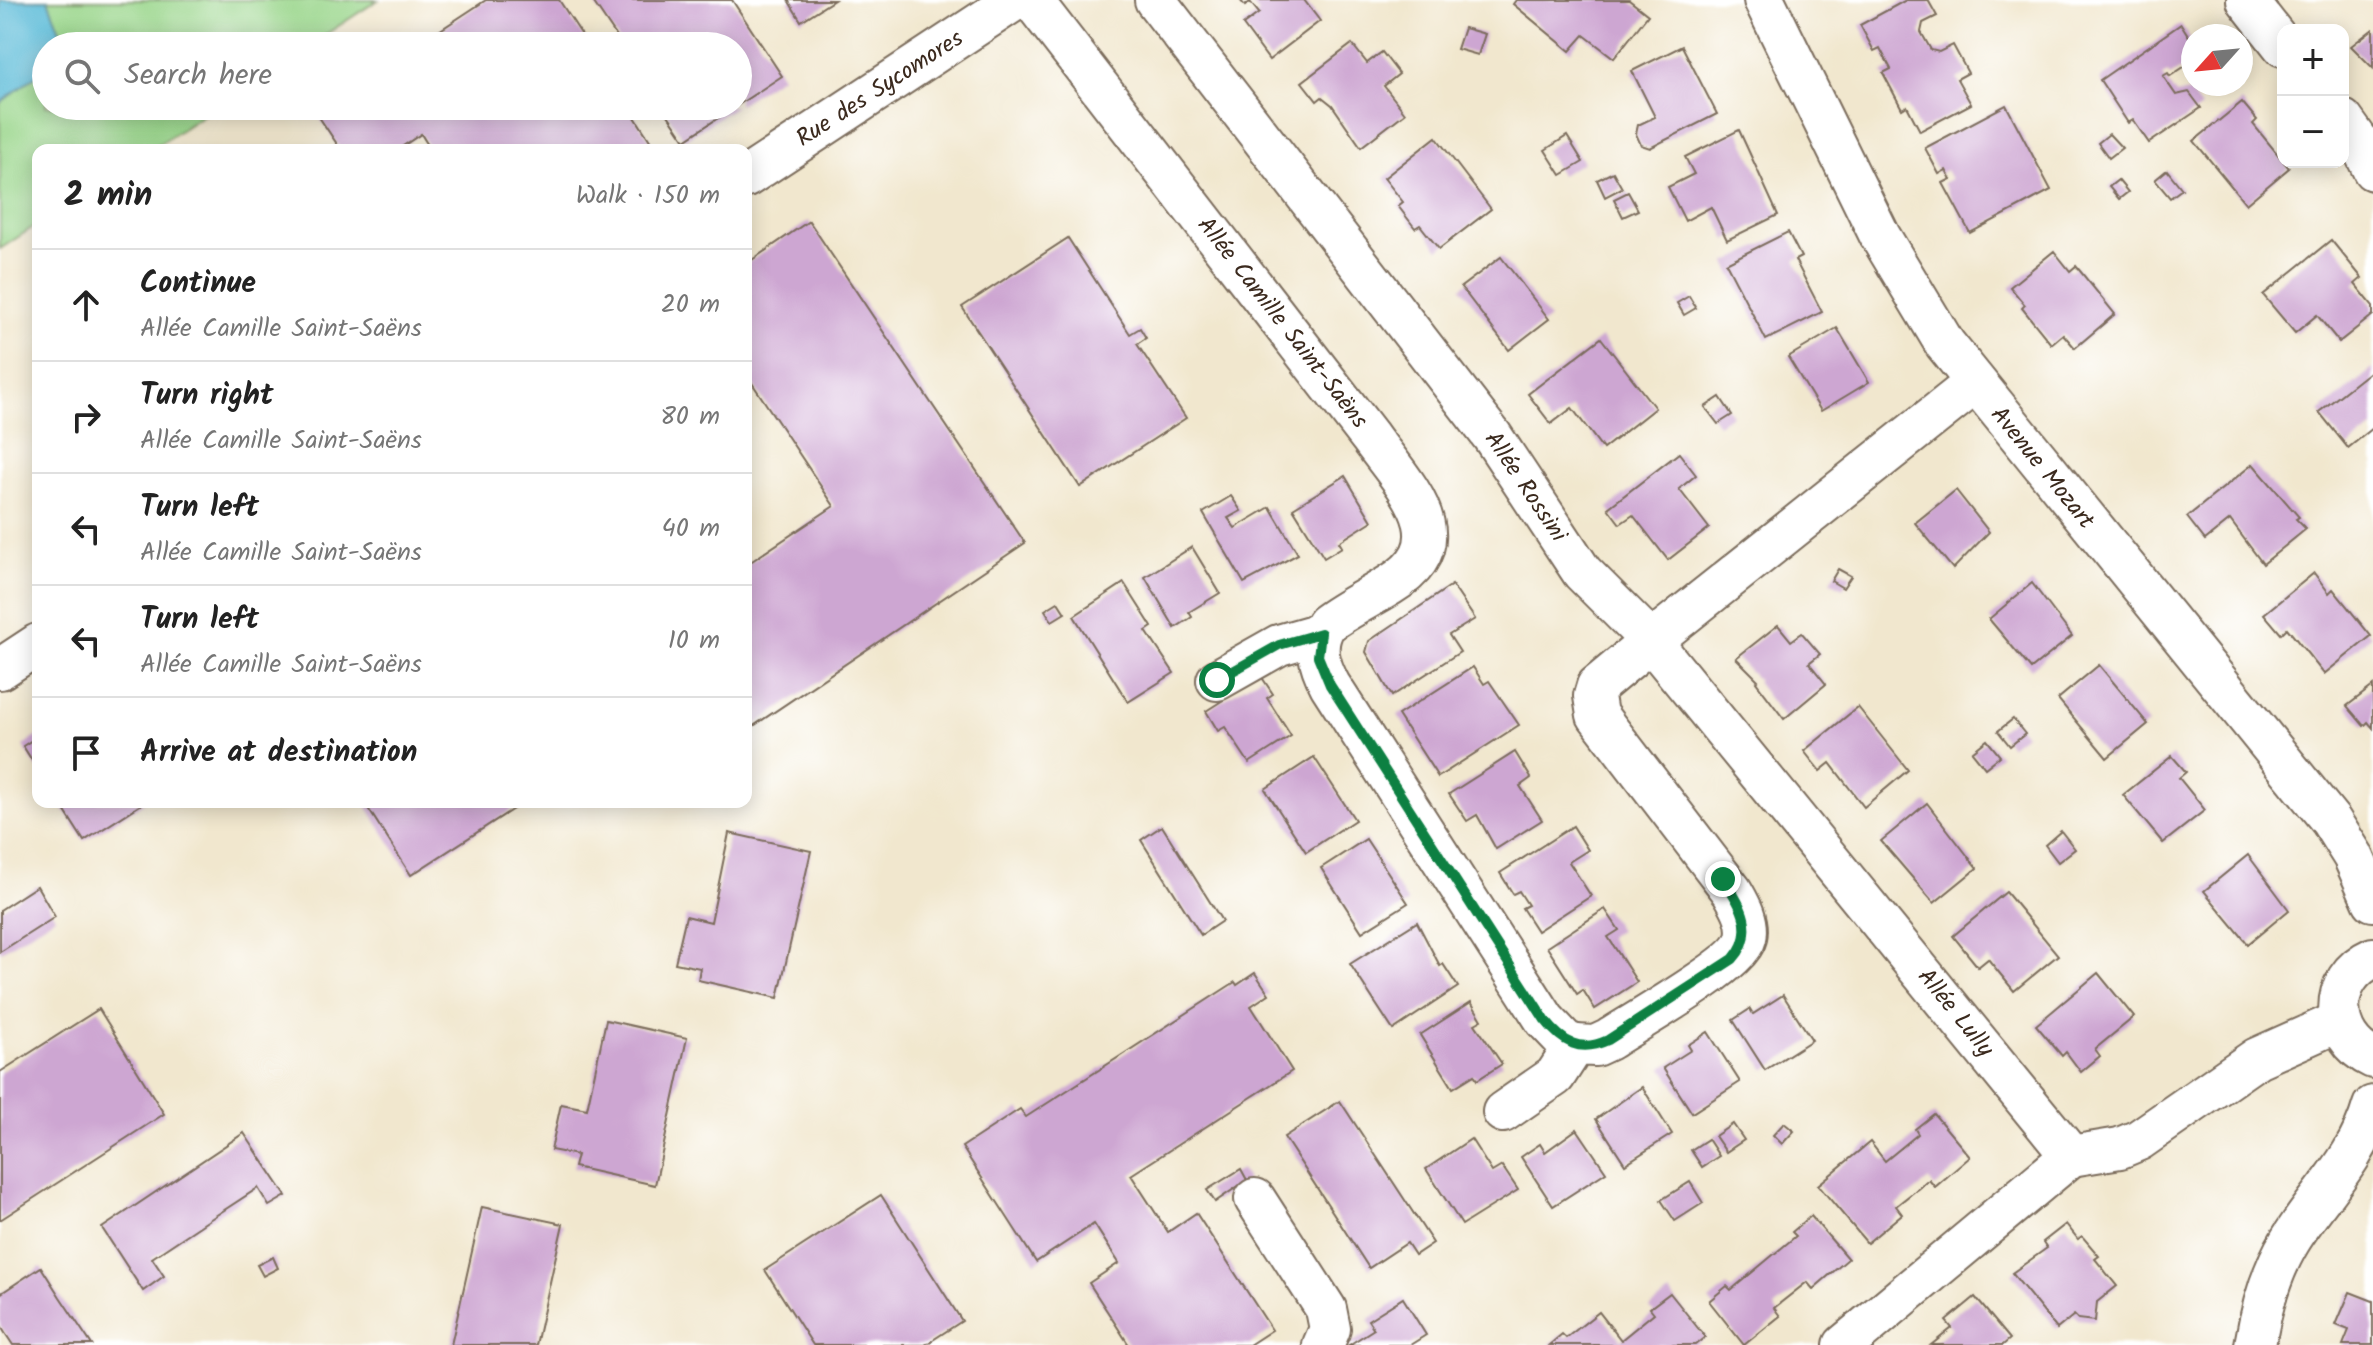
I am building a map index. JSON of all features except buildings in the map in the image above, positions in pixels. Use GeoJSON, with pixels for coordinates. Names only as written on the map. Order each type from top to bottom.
{"type":"FeatureCollection","features":[{"type":"Feature","properties":{"kind":"street","name":"Rue des Sycomores"},"geometry":{"type":"LineString","coordinates":[[752,173],[1015,0]]}},
{"type":"Feature","properties":{"kind":"street","name":"Allée Camille Saint-Saëns"},"geometry":{"type":"LineString","coordinates":[[1032,0],[1370,437],[1419,507],[1427,534],[1418,561],[1392,584],[1335,617],[1321,633],[1279,645],[1217,680]]}},
{"type":"Feature","properties":{"kind":"street","name":"Allée Rossini"},"geometry":{"type":"LineString","coordinates":[[1155,0],[1492,436],[1582,572],[1651,641]]}},
{"type":"Feature","properties":{"kind":"street","name":"Avenue Mozart"},"geometry":{"type":"LineString","coordinates":[[1764,0],[1885,246],[1927,316],[1974,384],[2331,821],[2353,856],[2373,901]]}},
{"type":"Feature","properties":{"kind":"street"},"geometry":{"type":"LineString","coordinates":[[2247,0],[2277,38]]}},
{"type":"Feature","properties":{"kind":"street"},"geometry":{"type":"LineString","coordinates":[[2349,130],[2373,170]]}},
{"type":"Feature","properties":{"kind":"street"},"geometry":{"type":"LineString","coordinates":[[1321,633],[1318,656],[1330,685],[1545,1020],[1565,1041],[1595,1046],[1733,959],[1742,949],[1747,935],[1746,921],[1732,891],[1597,715],[1594,696],[1597,686],[1974,384]]}},
{"type":"Feature","properties":{"kind":"street","name":"Allée Lully"},"geometry":{"type":"LineString","coordinates":[[1651,641],[2071,1156]]}},
{"type":"Feature","properties":{"kind":"street"},"geometry":{"type":"LineString","coordinates":[[0,669],[32,648]]}},
{"type":"Feature","properties":{"kind":"street"},"geometry":{"type":"LineString","coordinates":[[2373,958],[2353,971],[2343,986],[2339,1003],[2340,1021],[2353,1045],[2373,1058]]}},
{"type":"Feature","properties":{"kind":"street"},"geometry":{"type":"LineString","coordinates":[[1844,1345],[2071,1156],[2120,1148],[2139,1140],[2257,1058],[2340,1021]]}},
{"type":"Feature","properties":{"kind":"street"},"geometry":{"type":"LineString","coordinates":[[1503,1112],[1555,1076],[1575,1045]]}},
{"type":"Feature","properties":{"kind":"street"},"geometry":{"type":"LineString","coordinates":[[2255,1345],[2280,1259],[2300,1226],[2347,1163],[2373,1106]]}},
{"type":"Feature","properties":{"kind":"street"},"geometry":{"type":"LineString","coordinates":[[1255,1199],[1326,1309],[1330,1329],[1323,1345]]}},
{"type":"Feature","properties":{"kind":"green space"},"geometry":{"type":"Polygon","coordinates":[[[0,0],[378,0],[329,32],[32,32],[32,120],[196,120],[159,144],[32,144],[32,228],[0,249],[0,0]]]}},
{"type":"Feature","properties":{"kind":"water"},"geometry":{"type":"Polygon","coordinates":[[[0,0],[48,0],[61,32],[32,32],[32,79],[0,103],[0,0]]]}},
{"type":"Feature","properties":{"kind":"route"},"geometry":{"type":"LineString","coordinates":[[1217,680],[1267,650],[1321,633],[1318,656],[1330,685],[1545,1020],[1565,1041],[1575,1045],[1595,1046],[1608,1040],[1733,959],[1742,949],[1747,935],[1746,921],[1723,879]]}}]}
